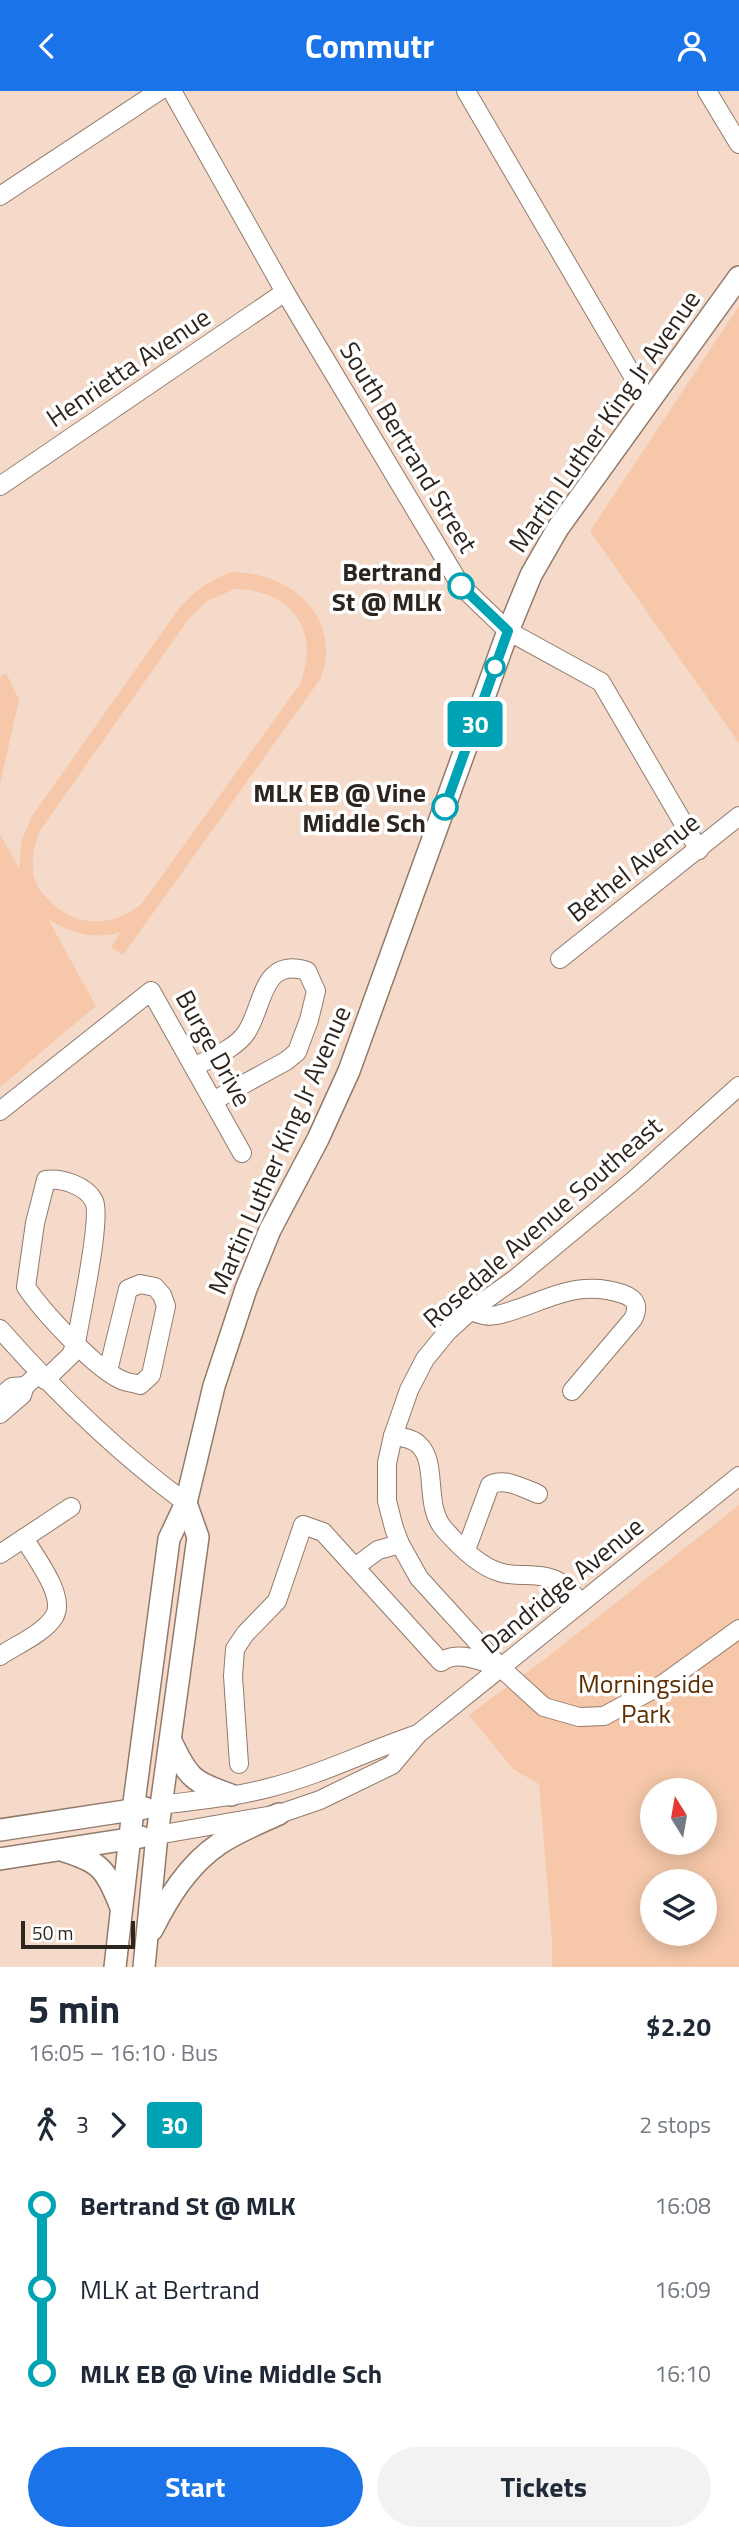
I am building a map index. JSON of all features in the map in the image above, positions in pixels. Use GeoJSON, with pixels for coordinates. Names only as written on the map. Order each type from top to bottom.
{"type":"FeatureCollection","features":[{"type":"Feature","properties":{"kind":"main road","name":"Martin Luther King Jr Avenue"},"geometry":{"type":"LineString","coordinates":[[115,1967],[129,1839],[169,1539],[186,1503],[214,1386],[239,1311],[270,1230],[318,1139],[349,1071],[508,631],[531,575],[558,528],[739,277]]}},
{"type":"Feature","properties":{"kind":"main road"},"geometry":{"type":"LineString","coordinates":[[144,1967],[157,1835],[198,1537],[186,1503]]}},
{"type":"Feature","properties":{"kind":"main road"},"geometry":{"type":"LineString","coordinates":[[171,1741],[191,1777],[204,1786],[231,1795]]}},
{"type":"Feature","properties":{"kind":"main road"},"geometry":{"type":"LineString","coordinates":[[0,1830],[161,1805]]}},
{"type":"Feature","properties":{"kind":"main road"},"geometry":{"type":"LineString","coordinates":[[145,1945],[166,1902],[202,1859],[220,1843],[279,1814]]}},
{"type":"Feature","properties":{"kind":"main road"},"geometry":{"type":"LineString","coordinates":[[0,1859],[157,1835]]}},
{"type":"Feature","properties":{"kind":"main road"},"geometry":{"type":"LineString","coordinates":[[59,1850],[84,1857],[98,1866],[109,1878],[121,1907]]}},
{"type":"Feature","properties":{"kind":"street"},"geometry":{"type":"LineString","coordinates":[[0,196],[159,91]]}},
{"type":"Feature","properties":{"kind":"street","name":"South Bertrand Street"},"geometry":{"type":"LineString","coordinates":[[172,91],[285,292],[461,586],[508,631],[601,682],[699,849]]}},
{"type":"Feature","properties":{"kind":"street"},"geometry":{"type":"LineString","coordinates":[[466,91],[648,402]]}},
{"type":"Feature","properties":{"kind":"street"},"geometry":{"type":"LineString","coordinates":[[708,91],[739,144]]}},
{"type":"Feature","properties":{"kind":"street","name":"Henrietta Avenue"},"geometry":{"type":"LineString","coordinates":[[0,486],[285,292]]}},
{"type":"Feature","properties":{"kind":"street","name":"Bethel Avenue"},"geometry":{"type":"LineString","coordinates":[[560,959],[739,816]]}},
{"type":"Feature","properties":{"kind":"street"},"geometry":{"type":"LineString","coordinates":[[194,1067],[246,1034],[270,978],[291,967],[307,971],[316,991],[297,1052],[286,1061],[213,1101]]}},
{"type":"Feature","properties":{"kind":"street","name":"Burge Drive"},"geometry":{"type":"LineString","coordinates":[[0,1111],[152,991],[242,1153]]}},
{"type":"Feature","properties":{"kind":"street","name":"Rosedale Avenue Southeast"},"geometry":{"type":"LineString","coordinates":[[739,1086],[633,1181],[448,1331],[425,1359],[408,1390],[387,1463],[387,1501],[400,1544],[419,1578],[500,1667],[544,1707],[579,1717],[604,1716],[663,1684],[739,1629]]}},
{"type":"Feature","properties":{"kind":"street"},"geometry":{"type":"LineString","coordinates":[[0,1397],[12,1387],[25,1386],[42,1377],[71,1355],[76,1343],[96,1222],[94,1201],[80,1187],[58,1178],[46,1180],[35,1223],[26,1287],[76,1343],[108,1371],[123,1381],[140,1385],[151,1375],[166,1306],[155,1287],[140,1284],[128,1289],[108,1371]]}},
{"type":"Feature","properties":{"kind":"street"},"geometry":{"type":"LineString","coordinates":[[470,1311],[485,1317],[498,1315],[550,1295],[578,1290],[615,1291],[629,1296],[638,1309],[633,1319],[572,1391]]}},
{"type":"Feature","properties":{"kind":"street"},"geometry":{"type":"LineString","coordinates":[[0,1329],[42,1377],[100,1434],[186,1503]]}},
{"type":"Feature","properties":{"kind":"street"},"geometry":{"type":"LineString","coordinates":[[0,1414],[22,1395],[25,1386]]}},
{"type":"Feature","properties":{"kind":"street"},"geometry":{"type":"LineString","coordinates":[[393,1436],[412,1440],[420,1445],[426,1455],[435,1514],[443,1528],[466,1550],[499,1572],[552,1578],[564,1585],[581,1603]]}},
{"type":"Feature","properties":{"kind":"street","name":"Dandridge Avenue"},"geometry":{"type":"LineString","coordinates":[[157,1835],[279,1814],[320,1800],[392,1765],[418,1734],[739,1476]]}},
{"type":"Feature","properties":{"kind":"street"},"geometry":{"type":"LineString","coordinates":[[466,1550],[489,1485],[503,1482],[538,1494]]}},
{"type":"Feature","properties":{"kind":"street"},"geometry":{"type":"LineString","coordinates":[[0,1554],[71,1507]]}},
{"type":"Feature","properties":{"kind":"street"},"geometry":{"type":"LineString","coordinates":[[239,1764],[233,1676],[235,1649],[245,1634],[276,1601],[303,1525],[323,1532],[441,1662],[456,1655],[500,1667]]}},
{"type":"Feature","properties":{"kind":"street"},"geometry":{"type":"LineString","coordinates":[[0,1656],[47,1625],[58,1608],[51,1584],[24,1538]]}},
{"type":"Feature","properties":{"kind":"street"},"geometry":{"type":"LineString","coordinates":[[355,1567],[378,1550],[400,1544]]}},
{"type":"Feature","properties":{"kind":"street","name":"Dandridge Avenue"},"geometry":{"type":"LineString","coordinates":[[161,1805],[272,1788],[418,1734]]}},
{"type":"Feature","properties":{"kind":"green space"},"geometry":{"type":"Polygon","coordinates":[[[739,306],[739,743],[590,531],[739,306]]]}},
{"type":"Feature","properties":{"kind":"green space"},"geometry":{"type":"Polygon","coordinates":[[[232,572],[273,580],[291,589],[306,602],[318,617],[325,635],[326,656],[321,678],[123,955],[111,947],[120,933],[82,934],[48,919],[96,1006],[0,1087],[0,834],[19,868],[22,839],[32,816],[175,614],[200,589],[232,572]],[[235,589],[207,601],[188,620],[39,832],[33,862],[36,883],[57,908],[81,920],[107,921],[132,911],[143,902],[300,684],[306,665],[304,631],[297,617],[286,606],[255,591],[235,589]]]}},
{"type":"Feature","properties":{"kind":"green space"},"geometry":{"type":"Polygon","coordinates":[[[6,673],[19,700],[0,784],[0,677],[6,673]]]}},
{"type":"Feature","properties":{"kind":"green space","name":"Morningside Park"},"geometry":{"type":"Polygon","coordinates":[[[739,1505],[739,1967],[552,1967],[539,1784],[513,1769],[469,1715],[545,1659],[739,1505]]]}},
{"type":"Feature","properties":{"kind":"bus line","name":"30"},"geometry":{"type":"LineString","coordinates":[[445,807],[508,631],[461,586]]}},
{"type":"Feature","properties":{"kind":"place","name":"Bertrand St @ MLK"},"geometry":{"type":"Point","coordinates":[461,586]}},
{"type":"Feature","properties":{"kind":"place","name":"MLK EB @ Vine Middle Sch"},"geometry":{"type":"Point","coordinates":[445,807]}}]}
